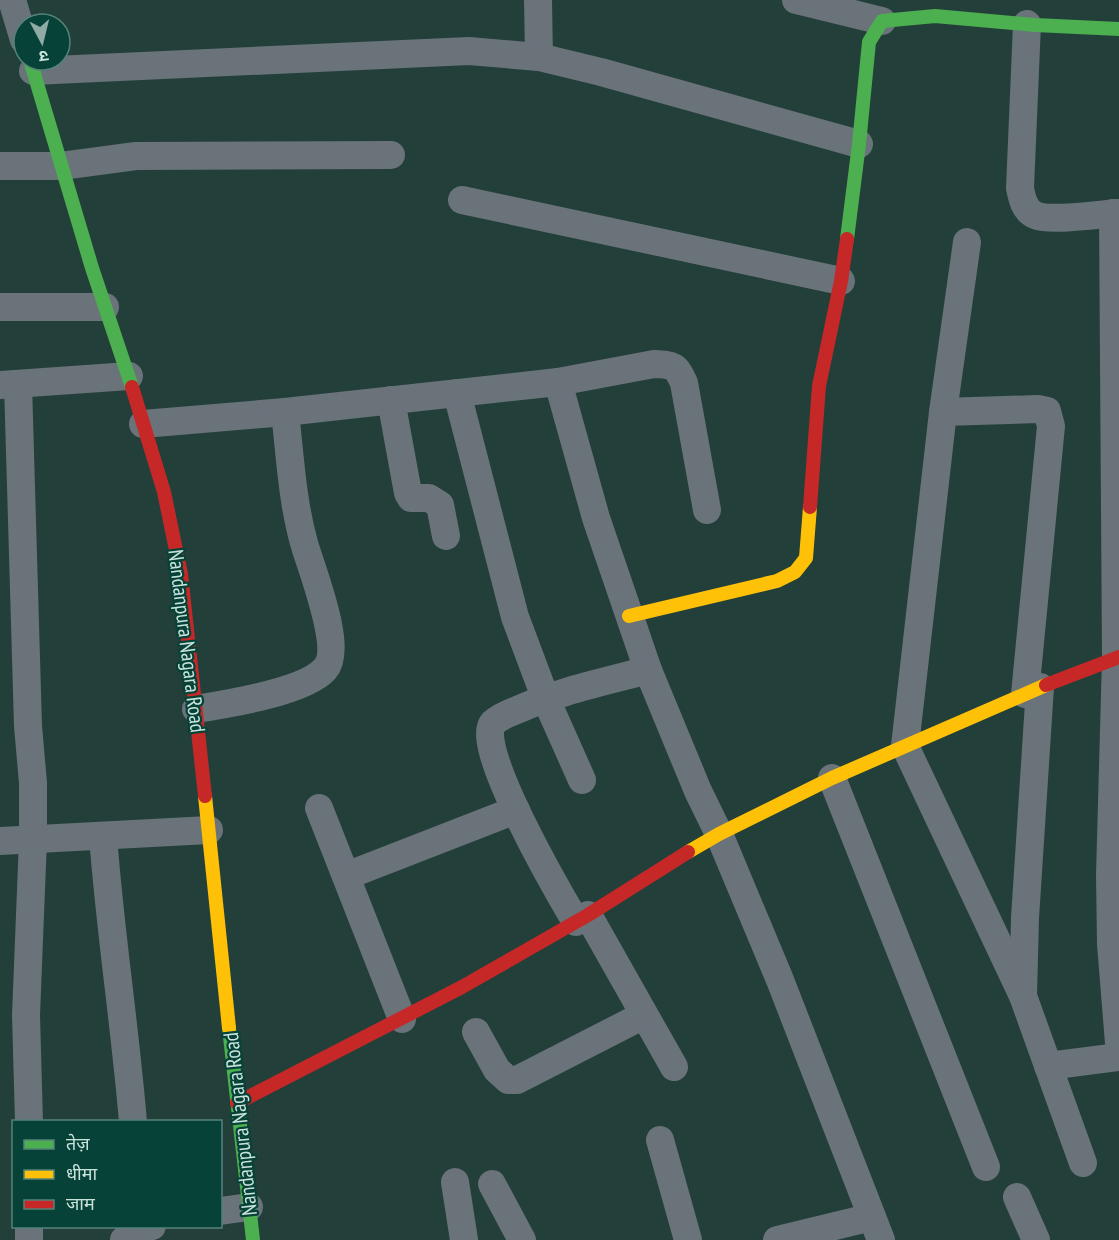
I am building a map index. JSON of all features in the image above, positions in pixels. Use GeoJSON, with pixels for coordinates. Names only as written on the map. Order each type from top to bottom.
{"type":"FeatureCollection","features":[{"type":"Feature","properties":{"kind":"street"},"geometry":{"type":"LineString","coordinates":[[538,0],[539,57]]}},
{"type":"Feature","properties":{"kind":"street"},"geometry":{"type":"LineString","coordinates":[[796,0],[882,21],[937,8],[1027,24],[1119,29]]}},
{"type":"Feature","properties":{"kind":"street"},"geometry":{"type":"LineString","coordinates":[[629,616],[777,581],[795,572],[806,558],[819,386],[841,282],[859,144],[869,42],[882,21]]}},
{"type":"Feature","properties":{"kind":"street"},"geometry":{"type":"LineString","coordinates":[[1027,24],[1020,188],[1024,206],[1035,216],[1052,218],[1116,213],[1117,657],[1110,898],[1111,944],[1119,1043]]}},
{"type":"Feature","properties":{"kind":"street"},"geometry":{"type":"LineString","coordinates":[[72,64],[469,51],[539,57],[859,144]]}},
{"type":"Feature","properties":{"kind":"street","name":"Nandanpura Nagara Road"},"geometry":{"type":"LineString","coordinates":[[34,72],[61,166],[164,492],[181,574],[253,1240]]}},
{"type":"Feature","properties":{"kind":"street"},"geometry":{"type":"LineString","coordinates":[[0,166],[61,166],[136,156],[391,156]]}},
{"type":"Feature","properties":{"kind":"street"},"geometry":{"type":"LineString","coordinates":[[462,200],[841,282]]}},
{"type":"Feature","properties":{"kind":"street"},"geometry":{"type":"LineString","coordinates":[[967,242],[943,412],[905,746],[1023,996],[1083,1163]]}},
{"type":"Feature","properties":{"kind":"street"},"geometry":{"type":"LineString","coordinates":[[0,307],[105,307]]}},
{"type":"Feature","properties":{"kind":"street"},"geometry":{"type":"LineString","coordinates":[[143,424],[285,412],[558,382],[654,364],[671,365],[678,370],[684,383],[707,510]]}},
{"type":"Feature","properties":{"kind":"street"},"geometry":{"type":"LineString","coordinates":[[29,1120],[26,1015],[33,783],[9,384],[129,376]]}},
{"type":"Feature","properties":{"kind":"street"},"geometry":{"type":"LineString","coordinates":[[558,382],[596,518],[648,670],[780,980],[876,1228],[777,1240]]}},
{"type":"Feature","properties":{"kind":"street"},"geometry":{"type":"LineString","coordinates":[[457,393],[515,617],[545,697],[582,780]]}},
{"type":"Feature","properties":{"kind":"street"},"geometry":{"type":"LineString","coordinates":[[391,400],[408,493],[411,498],[429,498],[440,505],[447,536]]}},
{"type":"Feature","properties":{"kind":"street"},"geometry":{"type":"LineString","coordinates":[[943,412],[1038,409],[1047,411],[1050,418],[1032,690],[1023,996]]}},
{"type":"Feature","properties":{"kind":"street"},"geometry":{"type":"LineString","coordinates":[[196,708],[240,702],[281,691],[315,678],[327,668],[332,651],[329,625],[304,543],[296,506],[285,412]]}},
{"type":"Feature","properties":{"kind":"street"},"geometry":{"type":"LineString","coordinates":[[237,1103],[402,1019],[582,919],[719,834],[832,778],[1032,690],[1117,657]]}},
{"type":"Feature","properties":{"kind":"street"},"geometry":{"type":"LineString","coordinates":[[648,670],[545,697],[502,716],[492,724],[489,734],[505,785],[537,855],[582,919],[644,1015],[674,1067]]}},
{"type":"Feature","properties":{"kind":"street"},"geometry":{"type":"LineString","coordinates":[[832,778],[986,1167]]}},
{"type":"Feature","properties":{"kind":"street"},"geometry":{"type":"LineString","coordinates":[[320,808],[402,1019]]}},
{"type":"Feature","properties":{"kind":"street"},"geometry":{"type":"LineString","coordinates":[[346,876],[516,810]]}},
{"type":"Feature","properties":{"kind":"street"},"geometry":{"type":"LineString","coordinates":[[0,841],[209,830]]}},
{"type":"Feature","properties":{"kind":"street"},"geometry":{"type":"LineString","coordinates":[[103,836],[108,907],[121,1002],[133,1120]]}},
{"type":"Feature","properties":{"kind":"street"},"geometry":{"type":"LineString","coordinates":[[476,1032],[497,1070],[508,1080],[517,1080],[644,1015]]}},
{"type":"Feature","properties":{"kind":"street"},"geometry":{"type":"LineString","coordinates":[[1048,1066],[1119,1057]]}},
{"type":"Feature","properties":{"kind":"street"},"geometry":{"type":"LineString","coordinates":[[660,1140],[688,1240]]}},
{"type":"Feature","properties":{"kind":"street"},"geometry":{"type":"LineString","coordinates":[[455,1182],[464,1240]]}},
{"type":"Feature","properties":{"kind":"street"},"geometry":{"type":"LineString","coordinates":[[492,1184],[522,1240]]}},
{"type":"Feature","properties":{"kind":"street"},"geometry":{"type":"LineString","coordinates":[[1017,1197],[1036,1240]]}},
{"type":"Feature","properties":{"kind":"street"},"geometry":{"type":"LineString","coordinates":[[222,1211],[249,1207]]}},
{"type":"Feature","properties":{"kind":"traffic: fast"},"geometry":{"type":"LineString","coordinates":[[847,239],[869,42],[882,21],[935,16],[1035,25],[1119,29]]}},
{"type":"Feature","properties":{"kind":"traffic: fast"},"geometry":{"type":"LineString","coordinates":[[34,72],[92,268],[132,387]]}},
{"type":"Feature","properties":{"kind":"traffic: fast"},"geometry":{"type":"LineString","coordinates":[[229,1028],[253,1240]]}},
{"type":"Feature","properties":{"kind":"traffic: slow"},"geometry":{"type":"LineString","coordinates":[[629,616],[777,581],[795,572],[806,558],[810,507]]}},
{"type":"Feature","properties":{"kind":"traffic: slow"},"geometry":{"type":"LineString","coordinates":[[688,852],[719,834],[832,778],[1046,685]]}},
{"type":"Feature","properties":{"kind":"traffic: slow"},"geometry":{"type":"LineString","coordinates":[[205,796],[229,1028]]}},
{"type":"Feature","properties":{"kind":"traffic: jam"},"geometry":{"type":"LineString","coordinates":[[810,507],[819,386],[841,281],[847,239]]}},
{"type":"Feature","properties":{"kind":"traffic: jam"},"geometry":{"type":"LineString","coordinates":[[132,387],[164,492],[181,574],[205,796]]}},
{"type":"Feature","properties":{"kind":"traffic: jam"},"geometry":{"type":"LineString","coordinates":[[1046,685],[1119,657]]}},
{"type":"Feature","properties":{"kind":"traffic: jam"},"geometry":{"type":"LineString","coordinates":[[237,1103],[462,987],[588,915],[688,852]]}}]}
